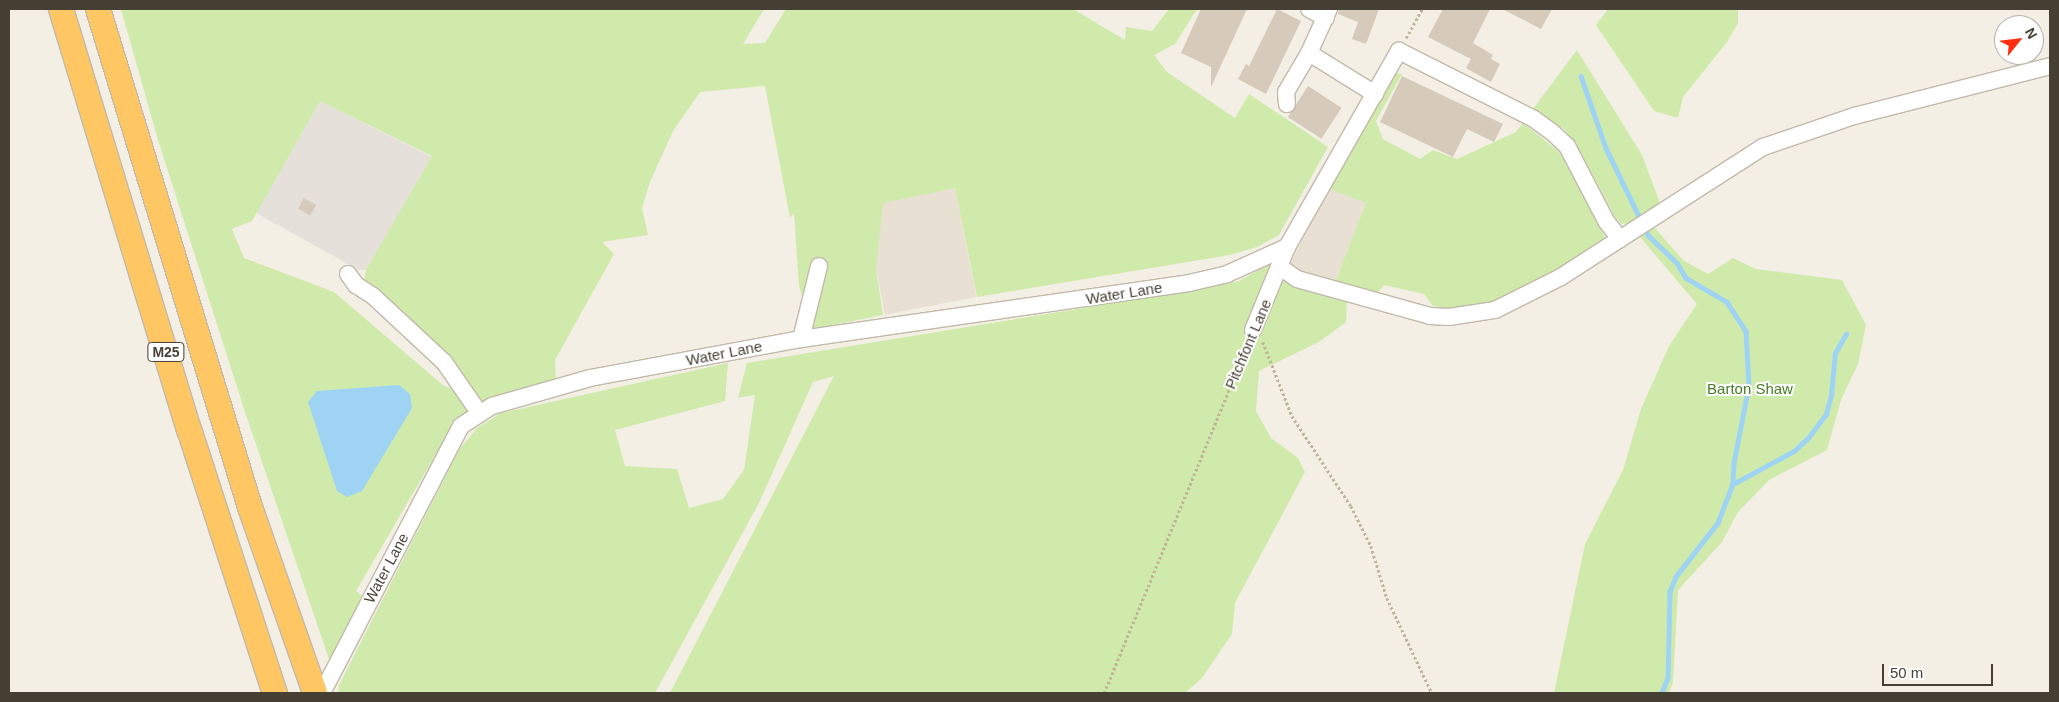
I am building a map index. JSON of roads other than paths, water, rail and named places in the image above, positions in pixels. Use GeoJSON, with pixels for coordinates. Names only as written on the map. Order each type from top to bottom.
{"type":"FeatureCollection","features":[{"type":"Feature","properties":{"kind":"highway","name":"M25"},"geometry":{"type":"LineString","coordinates":[[61,9],[189,430],[275,693]]}},
{"type":"Feature","properties":{"kind":"highway","name":"M25"},"geometry":{"type":"LineString","coordinates":[[98,9],[250,508],[311,683]]}},
{"type":"Feature","properties":{"kind":"lane"},"geometry":{"type":"LineString","coordinates":[[1287,104],[1286,92],[1310,53],[1327,13],[1309,9]]}},
{"type":"Feature","properties":{"kind":"lane","name":"Pitchfont Lane"},"geometry":{"type":"LineString","coordinates":[[1253,330],[1287,247],[1399,51],[1534,120],[1552,132],[1567,146],[1606,221],[1620,239]]}},
{"type":"Feature","properties":{"kind":"lane"},"geometry":{"type":"LineString","coordinates":[[1310,53],[1375,94]]}},
{"type":"Feature","properties":{"kind":"lane"},"geometry":{"type":"LineString","coordinates":[[1280,267],[1297,280],[1430,316],[1449,317],[1495,310],[1518,300],[1620,239],[1763,147],[1854,116],[2050,66]]}},
{"type":"Feature","properties":{"kind":"lane","name":"Water Lane"},"geometry":{"type":"LineString","coordinates":[[322,693],[461,426],[492,406],[530,393],[590,378],[801,339],[1189,283],[1227,274],[1287,247]]}},
{"type":"Feature","properties":{"kind":"lane"},"geometry":{"type":"LineString","coordinates":[[801,339],[819,266]]}},
{"type":"Feature","properties":{"kind":"lane"},"geometry":{"type":"LineString","coordinates":[[348,274],[356,285],[373,296],[444,362],[480,414]]}},
{"type":"Feature","properties":{"kind":"water"},"geometry":{"type":"Polygon","coordinates":[[[399,385],[410,394],[412,408],[362,491],[347,497],[337,491],[308,402],[317,391],[399,385]]]}},
{"type":"Feature","properties":{"kind":"waterway"},"geometry":{"type":"LineString","coordinates":[[1581,76],[1606,148],[1648,235],[1677,263],[1686,278],[1727,302],[1746,331],[1749,386],[1734,463],[1733,484],[1718,523],[1676,577],[1670,592],[1668,678],[1662,693]]}},
{"type":"Feature","properties":{"kind":"waterway"},"geometry":{"type":"LineString","coordinates":[[1733,484],[1794,451],[1808,438],[1826,414],[1831,395],[1835,353],[1846,334]]}},
{"type":"Feature","properties":{"kind":"park label","name":"Barton Shaw"},"geometry":{"type":"Point","coordinates":[1750,389]}}]}
